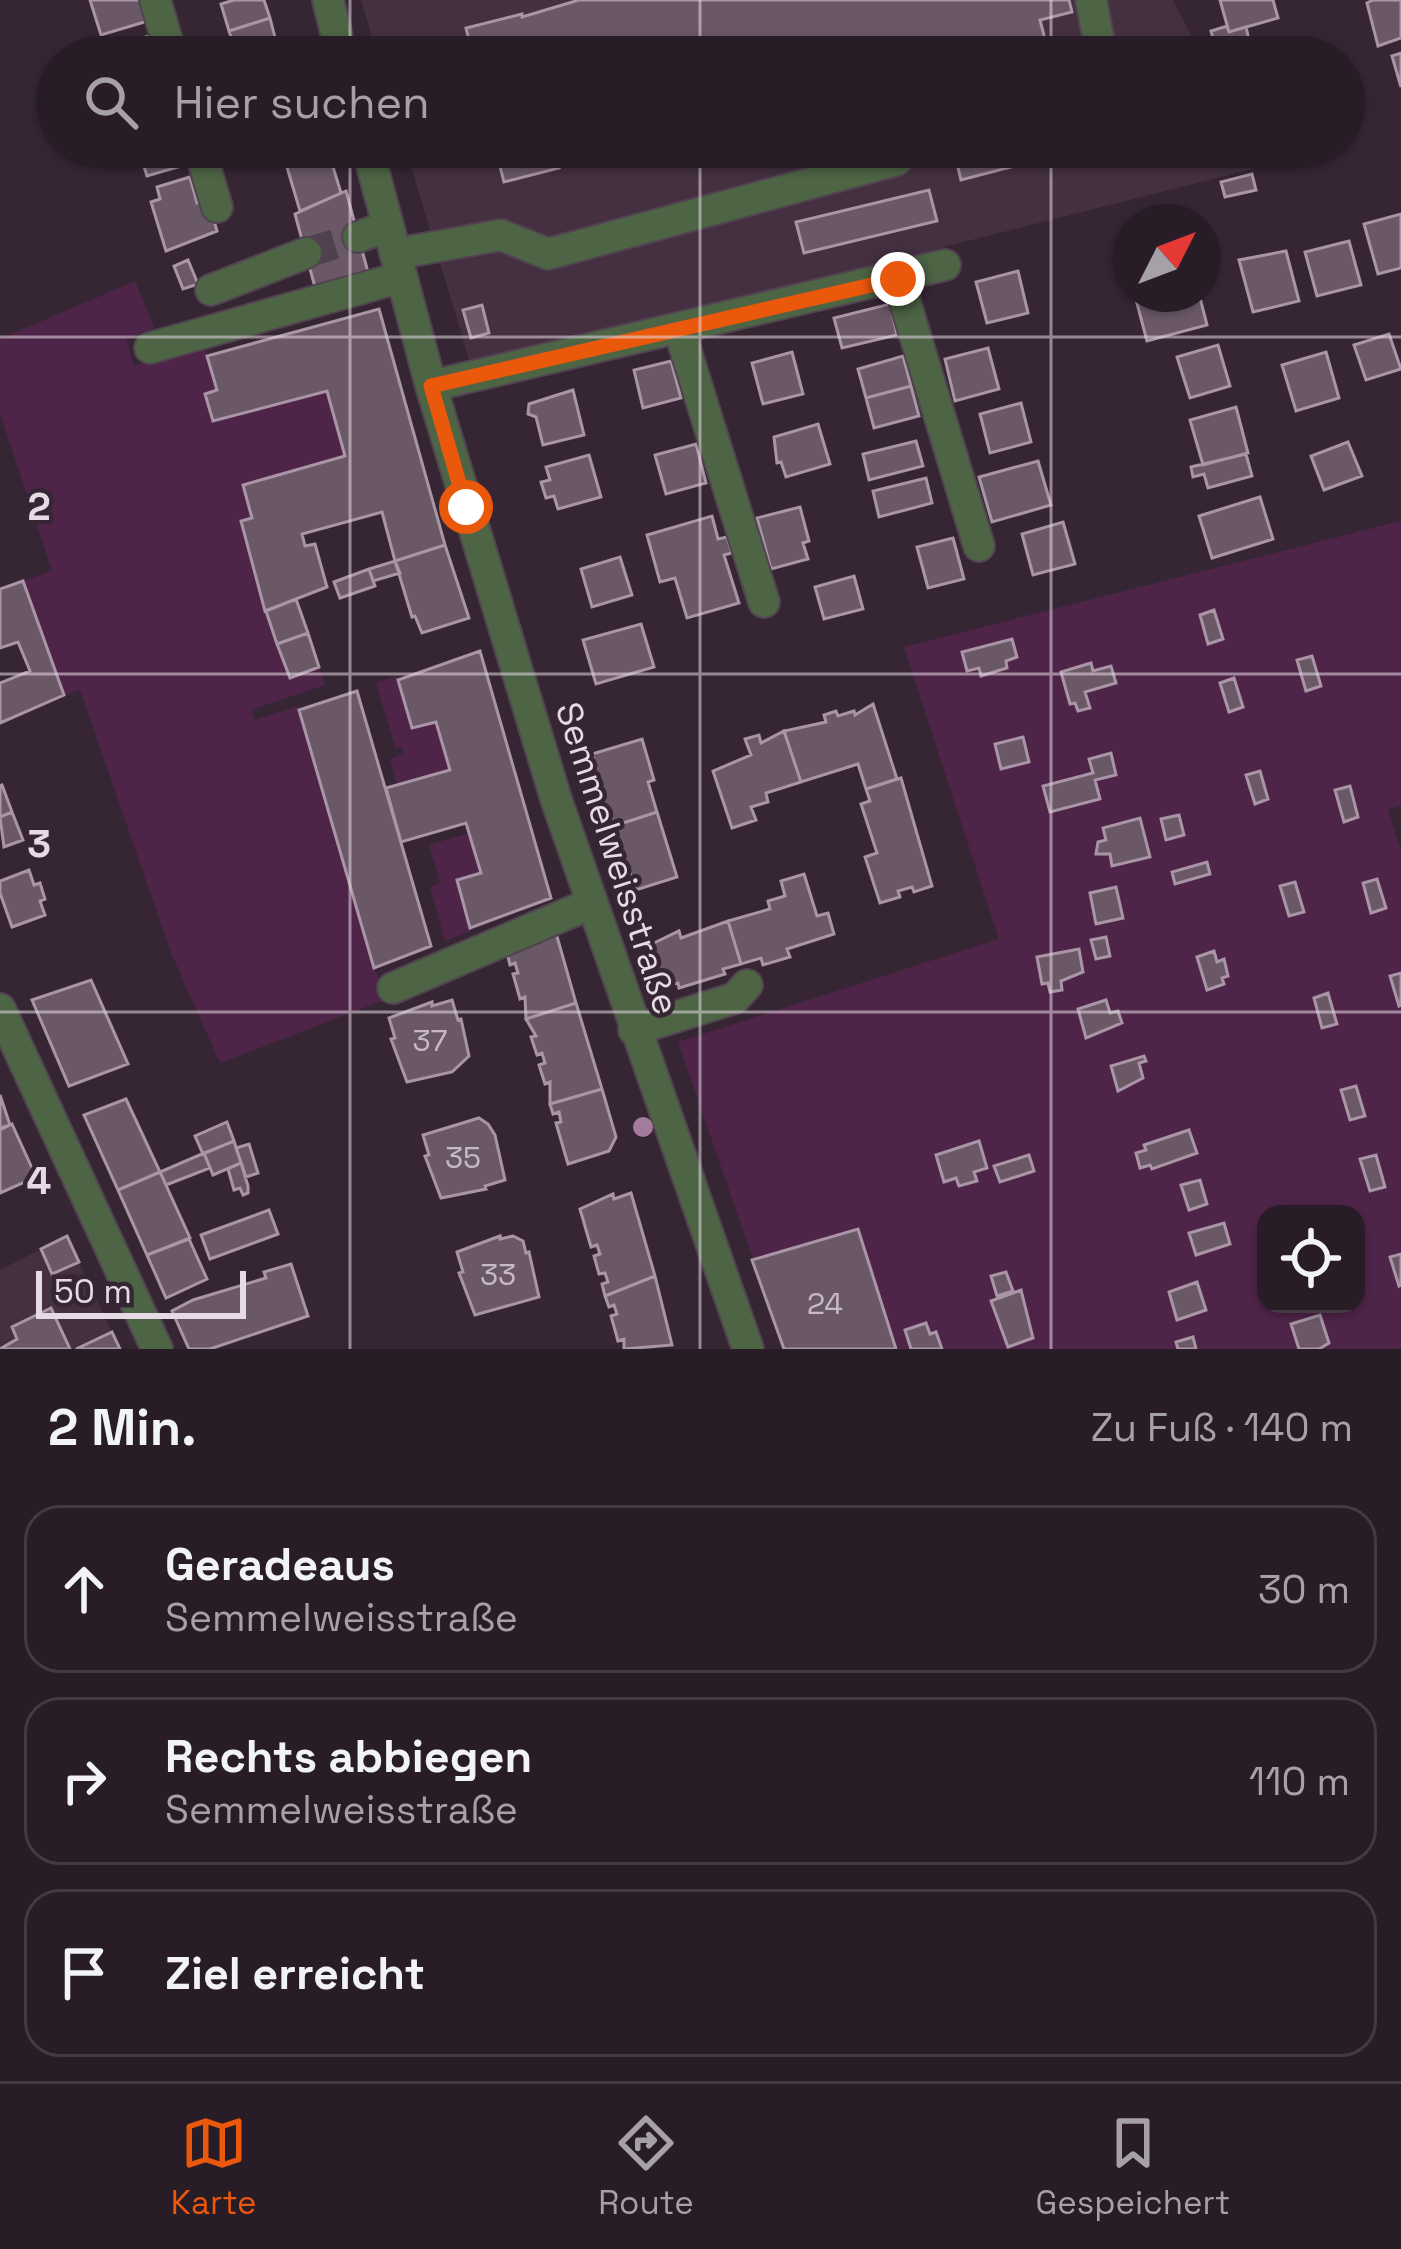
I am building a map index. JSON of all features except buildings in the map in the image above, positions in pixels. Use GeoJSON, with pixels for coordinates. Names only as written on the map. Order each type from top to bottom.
{"type":"FeatureCollection","features":[{"type":"Feature","properties":{"kind":"street"},"geometry":{"type":"LineString","coordinates":[[154,0],[165,36]]}},
{"type":"Feature","properties":{"kind":"street"},"geometry":{"type":"LineString","coordinates":[[1091,0],[1098,36]]}},
{"type":"Feature","properties":{"kind":"street"},"geometry":{"type":"LineString","coordinates":[[331,1],[334,36]]}},
{"type":"Feature","properties":{"kind":"street"},"geometry":{"type":"LineString","coordinates":[[206,168],[217,207]]}},
{"type":"Feature","properties":{"kind":"street","name":"Semmelweisstraße"},"geometry":{"type":"LineString","coordinates":[[371,168],[386,249],[603,915],[634,1030],[748,1349]]}},
{"type":"Feature","properties":{"kind":"street"},"geometry":{"type":"LineString","coordinates":[[150,348],[386,249],[501,235],[548,254],[867,168]]}},
{"type":"Feature","properties":{"kind":"street"},"geometry":{"type":"LineString","coordinates":[[211,290],[306,253]]}},
{"type":"Feature","properties":{"kind":"street"},"geometry":{"type":"LineString","coordinates":[[431,386],[945,265]]}},
{"type":"Feature","properties":{"kind":"street"},"geometry":{"type":"LineString","coordinates":[[898,279],[979,546]]}},
{"type":"Feature","properties":{"kind":"street"},"geometry":{"type":"LineString","coordinates":[[679,329],[764,602]]}},
{"type":"Feature","properties":{"kind":"street"},"geometry":{"type":"LineString","coordinates":[[393,988],[603,915]]}},
{"type":"Feature","properties":{"kind":"street"},"geometry":{"type":"LineString","coordinates":[[634,1030],[735,998],[747,985]]}},
{"type":"Feature","properties":{"kind":"street"},"geometry":{"type":"LineString","coordinates":[[0,1009],[157,1349]]}},
{"type":"Feature","properties":{"kind":"shaded area"},"geometry":{"type":"Polygon","coordinates":[[[361,0],[1173,0],[1191,36],[372,36],[361,0]]]}},
{"type":"Feature","properties":{"kind":"shaded area"},"geometry":{"type":"Polygon","coordinates":[[[411,168],[1256,168],[936,249],[935,254],[472,369],[411,168]]]}},
{"type":"Feature","properties":{"kind":"shaded area"},"geometry":{"type":"Polygon","coordinates":[[[135,281],[154,328],[126,339],[134,366],[204,344],[217,390],[206,395],[213,421],[327,391],[345,456],[243,486],[252,518],[241,522],[265,610],[290,677],[319,667],[325,685],[251,710],[255,720],[298,706],[374,968],[389,998],[220,1063],[172,955],[80,690],[64,695],[23,581],[52,571],[0,413],[0,339],[135,281]]]}},
{"type":"Feature","properties":{"kind":"shaded area"},"geometry":{"type":"Polygon","coordinates":[[[1401,521],[1401,806],[1388,809],[1401,851],[1401,1349],[784,1349],[678,1042],[999,939],[904,647],[1401,521]]]}},
{"type":"Feature","properties":{"kind":"shaded area"},"geometry":{"type":"Polygon","coordinates":[[[397,676],[412,727],[436,722],[450,770],[397,785],[390,759],[404,754],[402,747],[396,749],[376,683],[397,676]]]}},
{"type":"Feature","properties":{"kind":"shaded area"},"geometry":{"type":"Polygon","coordinates":[[[469,833],[481,873],[457,880],[471,931],[445,941],[430,887],[440,883],[429,845],[469,833]]]}},
{"type":"Feature","properties":{"kind":"shaded area"},"geometry":{"type":"Polygon","coordinates":[[[67,1236],[120,1349],[0,1349],[0,1270],[67,1236]]]}},
{"type":"Feature","properties":{"kind":"tunnel"},"geometry":{"type":"LineString","coordinates":[[306,253],[358,237]]}},
{"type":"Feature","properties":{"kind":"route"},"geometry":{"type":"LineString","coordinates":[[466,507],[431,386],[898,279]]}}]}
